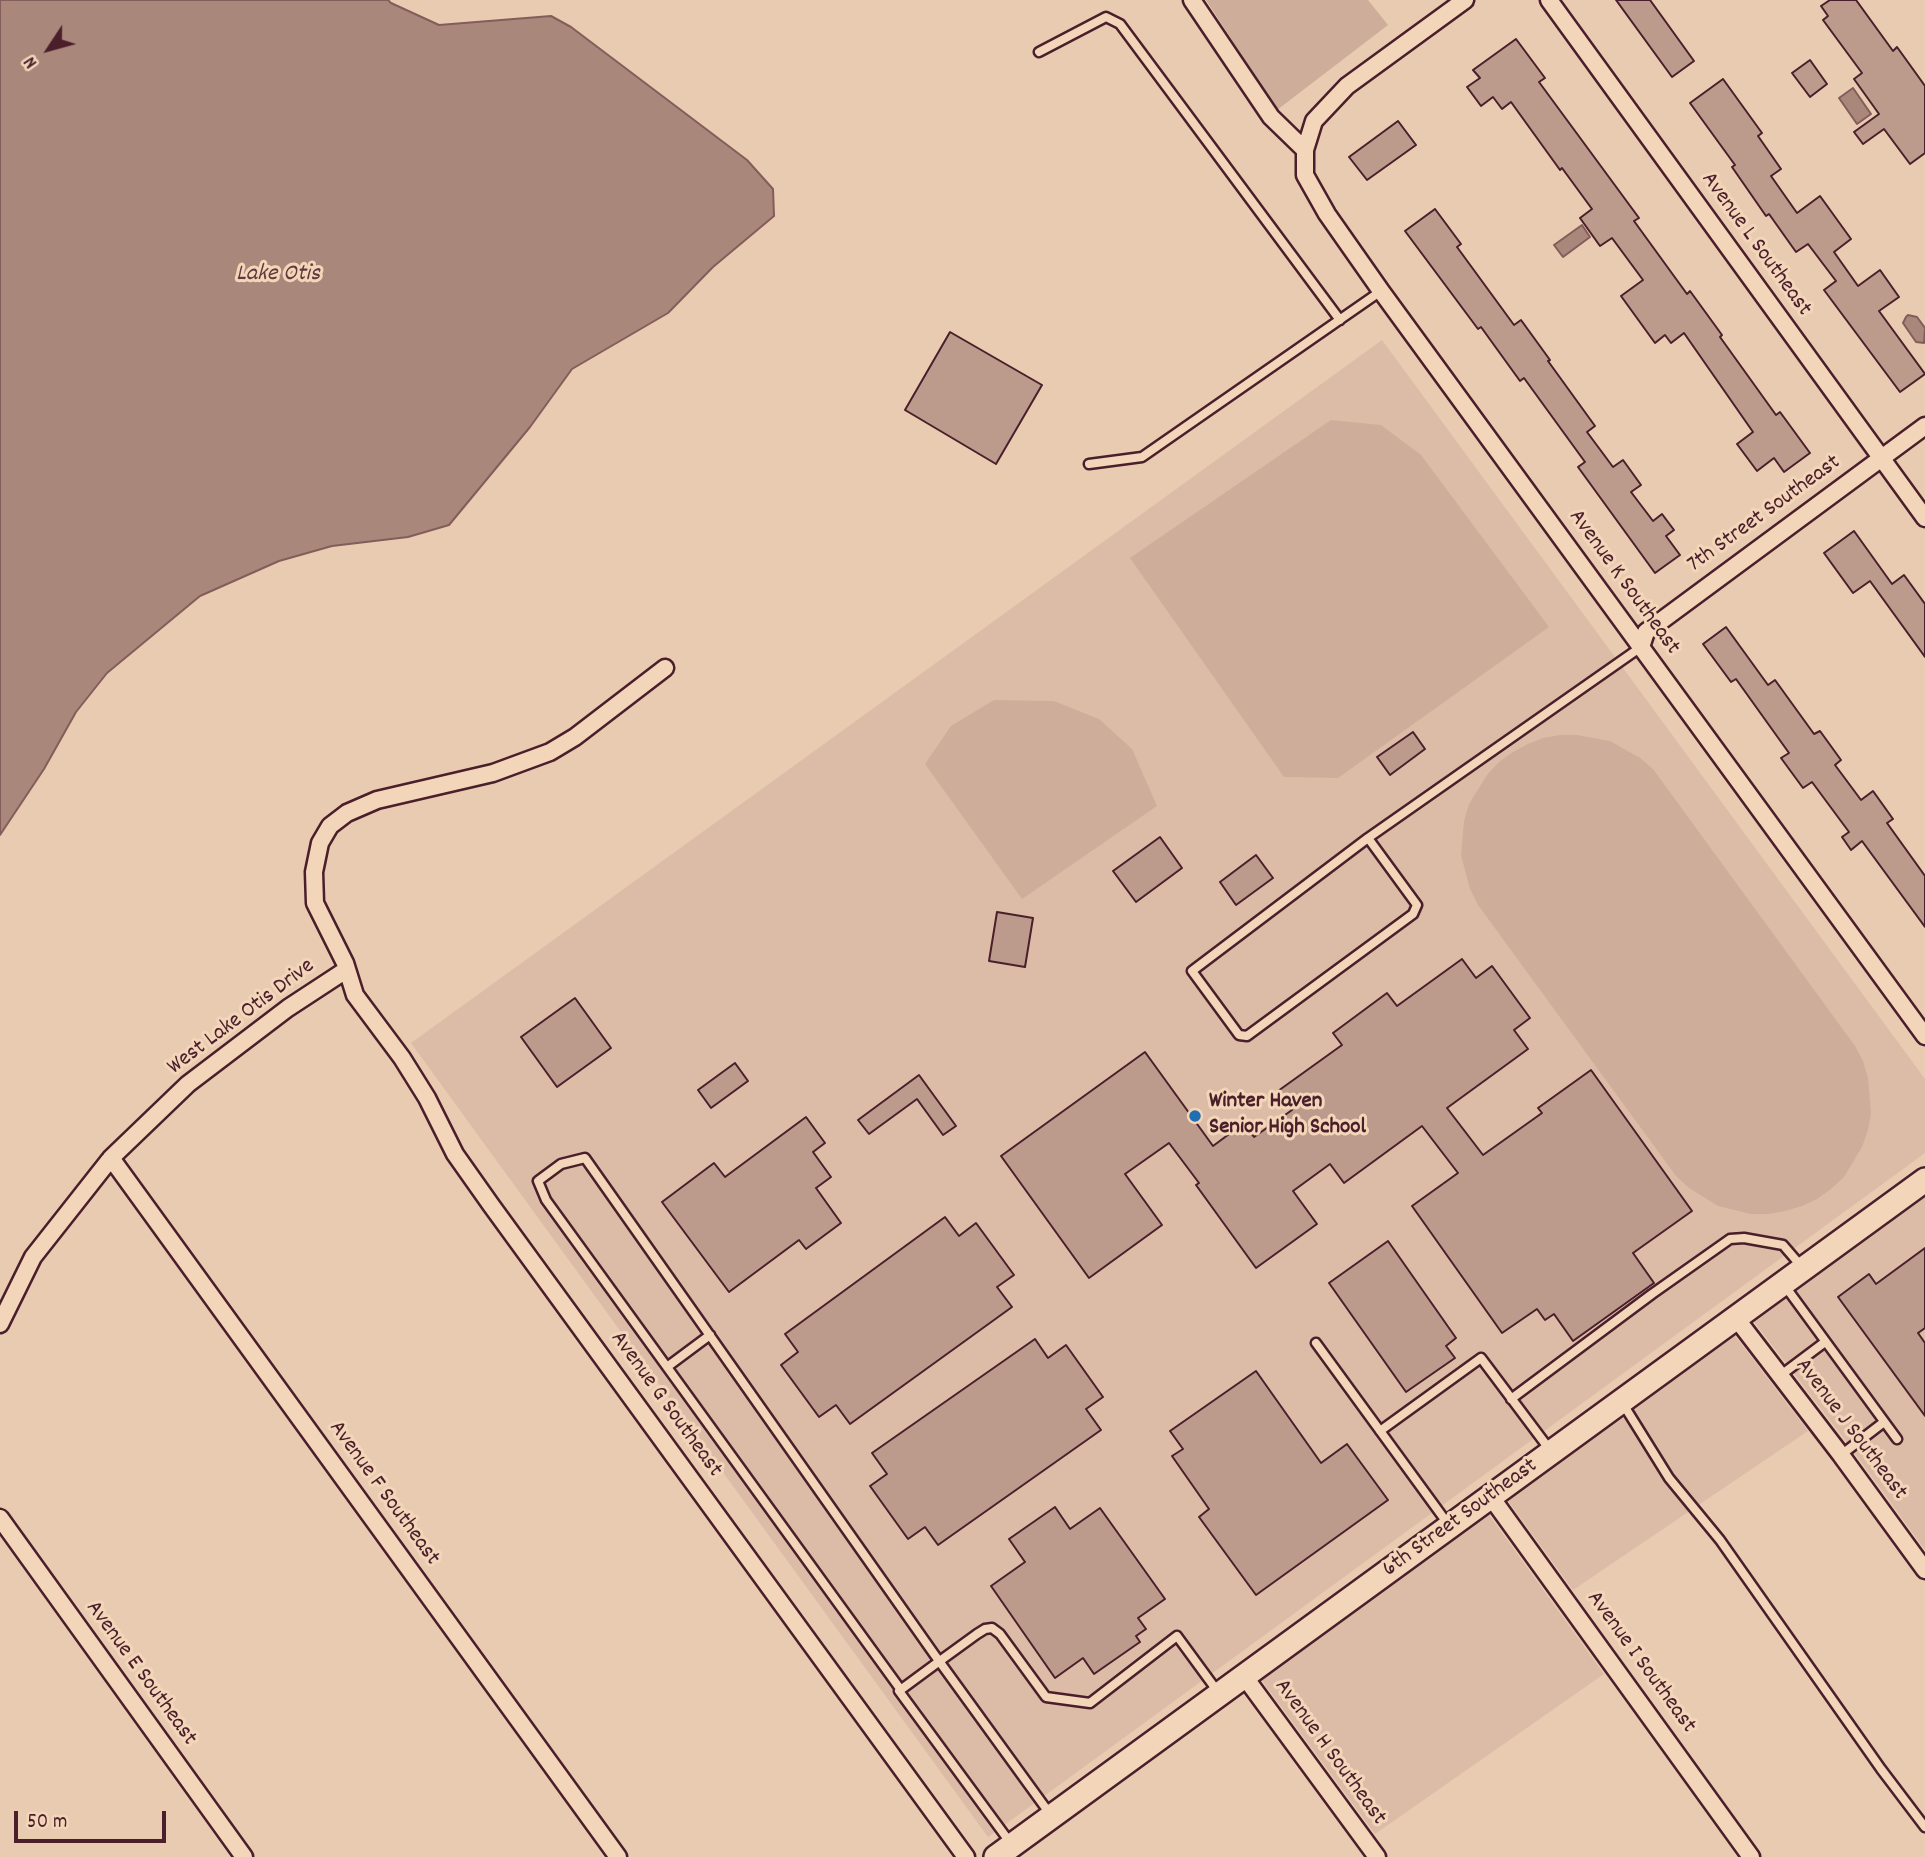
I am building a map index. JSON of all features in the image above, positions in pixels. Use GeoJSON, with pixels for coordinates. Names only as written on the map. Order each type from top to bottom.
{"type":"FeatureCollection","features":[{"type":"Feature","properties":{"kind":"street"},"geometry":{"type":"LineString","coordinates":[[1192,0],[1271,117],[1305,150],[1314,121],[1347,86],[1465,0]]}},
{"type":"Feature","properties":{"kind":"street","name":"Avenue L Southeast"},"geometry":{"type":"LineString","coordinates":[[1549,0],[1925,518]]}},
{"type":"Feature","properties":{"kind":"street","name":"Avenue K Southeast"},"geometry":{"type":"LineString","coordinates":[[1305,150],[1305,176],[1327,214],[1925,1035]]}},
{"type":"Feature","properties":{"kind":"street","name":"7th Street Southeast"},"geometry":{"type":"LineString","coordinates":[[1642,647],[1646,632],[1925,426]]}},
{"type":"Feature","properties":{"kind":"street","name":"West Lake Otis Drive"},"geometry":{"type":"LineString","coordinates":[[0,1324],[33,1257],[111,1158],[188,1084],[288,1008],[346,970],[315,903],[314,872],[320,843],[330,826],[347,813],[377,800],[493,774],[550,752],[575,737],[665,668]]}},
{"type":"Feature","properties":{"kind":"street","name":"Avenue G Southeast"},"geometry":{"type":"LineString","coordinates":[[346,970],[355,995],[402,1058],[427,1098],[455,1154],[966,1857]]}},
{"type":"Feature","properties":{"kind":"street","name":"Avenue F Southeast"},"geometry":{"type":"LineString","coordinates":[[111,1158],[618,1857]]}},
{"type":"Feature","properties":{"kind":"street","name":"6th Street Southeast"},"geometry":{"type":"LineString","coordinates":[[1004,1851],[1925,1180]]}},
{"type":"Feature","properties":{"kind":"street","name":"Avenue J Southeast"},"geometry":{"type":"LineString","coordinates":[[1736,1318],[1925,1570]]}},
{"type":"Feature","properties":{"kind":"street","name":"Avenue I Southeast"},"geometry":{"type":"LineString","coordinates":[[1490,1497],[1751,1857]]}},
{"type":"Feature","properties":{"kind":"street","name":"Avenue E Southeast"},"geometry":{"type":"LineString","coordinates":[[0,1518],[244,1857]]}},
{"type":"Feature","properties":{"kind":"street","name":"Avenue H Southeast"},"geometry":{"type":"LineString","coordinates":[[1244,1676],[1377,1857]]}},
{"type":"Feature","properties":{"kind":"lane"},"geometry":{"type":"LineString","coordinates":[[1040,51],[1106,17],[1119,24],[1340,320]]}},
{"type":"Feature","properties":{"kind":"lane"},"geometry":{"type":"LineString","coordinates":[[1089,464],[1142,457],[1381,290]]}},
{"type":"Feature","properties":{"kind":"lane"},"geometry":{"type":"LineString","coordinates":[[1368,838],[1417,905],[1413,914],[1247,1036],[1239,1035],[1192,971],[1368,838],[1642,647]]}},
{"type":"Feature","properties":{"kind":"lane"},"geometry":{"type":"LineString","coordinates":[[1004,1851],[899,1691],[901,1690],[546,1200],[538,1181],[543,1176],[561,1164],[585,1158],[1052,1817]]}},
{"type":"Feature","properties":{"kind":"lane"},"geometry":{"type":"LineString","coordinates":[[1511,1399],[1730,1239],[1744,1238],[1783,1245],[1804,1268]]}},
{"type":"Feature","properties":{"kind":"lane"},"geometry":{"type":"LineString","coordinates":[[1783,1283],[1897,1439]]}},
{"type":"Feature","properties":{"kind":"lane"},"geometry":{"type":"LineString","coordinates":[[667,1367],[710,1335]]}},
{"type":"Feature","properties":{"kind":"lane"},"geometry":{"type":"LineString","coordinates":[[1781,1375],[1825,1342]]}},
{"type":"Feature","properties":{"kind":"lane"},"geometry":{"type":"LineString","coordinates":[[1316,1343],[1450,1527]]}},
{"type":"Feature","properties":{"kind":"lane"},"geometry":{"type":"LineString","coordinates":[[1380,1431],[1481,1358],[1552,1452]]}},
{"type":"Feature","properties":{"kind":"lane"},"geometry":{"type":"LineString","coordinates":[[1621,1402],[1670,1478],[1720,1540],[1881,1769],[1925,1826]]}},
{"type":"Feature","properties":{"kind":"lane"},"geometry":{"type":"LineString","coordinates":[[1841,1455],[1884,1422]]}},
{"type":"Feature","properties":{"kind":"lane"},"geometry":{"type":"LineString","coordinates":[[901,1690],[985,1629],[992,1628],[1000,1634],[1046,1697],[1090,1703],[1177,1636],[1220,1694]]}},
{"type":"Feature","properties":{"kind":"shaded area"},"geometry":{"type":"Polygon","coordinates":[[[1206,0],[1368,0],[1388,25],[1277,110],[1206,0]]]}},
{"type":"Feature","properties":{"kind":"shaded area","name":"Winter Haven Senior High School"},"geometry":{"type":"Polygon","coordinates":[[[1382,340],[1925,1079],[1925,1153],[988,1837],[411,1043],[1382,340]]]}},
{"type":"Feature","properties":{"kind":"shaded area"},"geometry":{"type":"Polygon","coordinates":[[[1331,420],[1381,425],[1421,455],[1549,627],[1338,778],[1284,777],[1130,558],[1331,420]]]}},
{"type":"Feature","properties":{"kind":"shaded area"},"geometry":{"type":"Polygon","coordinates":[[[994,700],[1054,701],[1099,719],[1132,749],[1157,806],[1022,899],[925,764],[951,726],[994,700]]]}},
{"type":"Feature","properties":{"kind":"shaded area"},"geometry":{"type":"Polygon","coordinates":[[[1560,735],[1610,741],[1640,758],[1653,769],[1855,1046],[1868,1078],[1871,1113],[1868,1130],[1862,1147],[1844,1177],[1817,1199],[1785,1211],[1751,1214],[1718,1206],[1689,1188],[1676,1176],[1478,905],[1470,889],[1461,855],[1464,821],[1469,804],[1487,775],[1499,762],[1528,744],[1560,735]]]}},
{"type":"Feature","properties":{"kind":"shaded area"},"geometry":{"type":"Polygon","coordinates":[[[1925,1193],[1925,1550],[1752,1319],[1925,1193]]]}},
{"type":"Feature","properties":{"kind":"shaded area"},"geometry":{"type":"Polygon","coordinates":[[[1733,1333],[1808,1431],[1573,1590],[1506,1498],[1733,1333]]]}},
{"type":"Feature","properties":{"kind":"shaded area"},"geometry":{"type":"Polygon","coordinates":[[[1487,1512],[1604,1674],[1375,1834],[1260,1678],[1487,1512]]]}},
{"type":"Feature","properties":{"kind":"water","name":"Lake Otis"},"geometry":{"type":"Polygon","coordinates":[[[0,0],[388,0],[439,25],[551,16],[571,27],[747,160],[773,189],[774,216],[713,267],[668,313],[572,369],[530,427],[449,525],[408,537],[332,546],[279,561],[200,596],[107,673],[76,712],[44,769],[0,835],[0,0]]]}},
{"type":"Feature","properties":{"kind":"water"},"geometry":{"type":"Polygon","coordinates":[[[1853,88],[1871,114],[1857,124],[1839,98],[1853,88]]]}},
{"type":"Feature","properties":{"kind":"water"},"geometry":{"type":"Polygon","coordinates":[[[1582,225],[1590,237],[1563,257],[1554,245],[1582,225]]]}},
{"type":"Feature","properties":{"kind":"water"},"geometry":{"type":"Polygon","coordinates":[[[1908,315],[1917,317],[1925,328],[1924,343],[1916,342],[1903,323],[1908,315]]]}},
{"type":"Feature","properties":{"kind":"building"},"geometry":{"type":"Polygon","coordinates":[[[1616,0],[1650,0],[1694,61],[1672,77],[1616,0]]]}},
{"type":"Feature","properties":{"kind":"building"},"geometry":{"type":"Polygon","coordinates":[[[1830,0],[1856,0],[1893,51],[1897,47],[1925,86],[1925,153],[1910,164],[1884,129],[1863,144],[1854,132],[1879,114],[1854,79],[1862,73],[1823,20],[1828,16],[1821,6],[1830,0]]]}},
{"type":"Feature","properties":{"kind":"building"},"geometry":{"type":"Polygon","coordinates":[[[1516,39],[1545,78],[1539,82],[1639,218],[1634,221],[1687,294],[1690,291],[1776,415],[1780,412],[1810,453],[1784,472],[1774,458],[1757,471],[1737,444],[1753,432],[1684,333],[1671,343],[1665,335],[1655,343],[1621,296],[1643,280],[1612,238],[1600,246],[1580,218],[1592,209],[1511,102],[1502,109],[1493,97],[1481,106],[1467,87],[1480,78],[1473,70],[1516,39]]]}},
{"type":"Feature","properties":{"kind":"building"},"geometry":{"type":"Polygon","coordinates":[[[1810,60],[1827,84],[1810,97],[1792,73],[1810,60]]]}},
{"type":"Feature","properties":{"kind":"building"},"geometry":{"type":"Polygon","coordinates":[[[1723,79],[1762,133],[1758,136],[1781,169],[1771,176],[1797,213],[1820,196],[1851,239],[1834,252],[1858,286],[1880,270],[1899,297],[1879,311],[1925,374],[1900,392],[1824,290],[1836,281],[1808,244],[1796,252],[1769,214],[1766,216],[1732,167],[1735,165],[1690,103],[1723,79]]]}},
{"type":"Feature","properties":{"kind":"building"},"geometry":{"type":"Polygon","coordinates":[[[1398,121],[1416,145],[1367,180],[1349,157],[1398,121]]]}},
{"type":"Feature","properties":{"kind":"building"},"geometry":{"type":"Polygon","coordinates":[[[1435,209],[1461,244],[1457,247],[1514,325],[1521,320],[1550,360],[1548,361],[1595,426],[1587,432],[1613,467],[1623,460],[1641,485],[1631,492],[1653,521],[1662,514],[1674,530],[1666,536],[1680,555],[1655,573],[1578,467],[1585,462],[1524,378],[1520,381],[1405,231],[1435,209]]]}},
{"type":"Feature","properties":{"kind":"building"},"geometry":{"type":"Polygon","coordinates":[[[950,332],[1042,385],[996,464],[905,410],[950,332]]]}},
{"type":"Feature","properties":{"kind":"building"},"geometry":{"type":"Polygon","coordinates":[[[1854,531],[1892,584],[1904,575],[1925,604],[1925,657],[1870,581],[1853,593],[1824,553],[1854,531]]]}},
{"type":"Feature","properties":{"kind":"building"},"geometry":{"type":"Polygon","coordinates":[[[1726,627],[1768,685],[1775,680],[1814,734],[1820,731],[1841,760],[1835,765],[1861,800],[1873,791],[1893,819],[1887,823],[1925,876],[1925,927],[1862,841],[1851,850],[1842,837],[1849,832],[1812,782],[1803,788],[1781,758],[1789,753],[1736,679],[1731,682],[1703,644],[1726,627]]]}},
{"type":"Feature","properties":{"kind":"building"},"geometry":{"type":"Polygon","coordinates":[[[1413,732],[1425,749],[1390,775],[1377,757],[1413,732]]]}},
{"type":"Feature","properties":{"kind":"building"},"geometry":{"type":"Polygon","coordinates":[[[1160,837],[1182,868],[1136,902],[1113,871],[1160,837]]]}},
{"type":"Feature","properties":{"kind":"building"},"geometry":{"type":"Polygon","coordinates":[[[1256,855],[1273,878],[1236,905],[1220,882],[1256,855]]]}},
{"type":"Feature","properties":{"kind":"building"},"geometry":{"type":"Polygon","coordinates":[[[997,912],[1033,918],[1025,967],[989,961],[997,912]]]}},
{"type":"Feature","properties":{"kind":"building"},"geometry":{"type":"Polygon","coordinates":[[[1462,959],[1476,978],[1492,966],[1530,1018],[1514,1030],[1528,1049],[1447,1108],[1483,1155],[1542,1113],[1538,1108],[1591,1070],[1692,1211],[1633,1253],[1654,1283],[1573,1341],[1554,1314],[1545,1320],[1537,1309],[1502,1333],[1412,1206],[1458,1173],[1422,1126],[1344,1183],[1330,1164],[1293,1191],[1317,1224],[1256,1268],[1169,1143],[1125,1174],[1162,1225],[1089,1278],[1001,1156],[1145,1052],[1213,1146],[1244,1123],[1254,1137],[1292,1110],[1278,1091],[1342,1045],[1333,1033],[1387,993],[1397,1006],[1462,959]]]}},
{"type":"Feature","properties":{"kind":"building"},"geometry":{"type":"Polygon","coordinates":[[[575,998],[611,1048],[557,1087],[521,1037],[575,998]]]}},
{"type":"Feature","properties":{"kind":"building"},"geometry":{"type":"Polygon","coordinates":[[[735,1063],[748,1081],[711,1108],[698,1090],[735,1063]]]}},
{"type":"Feature","properties":{"kind":"building"},"geometry":{"type":"Polygon","coordinates":[[[919,1075],[956,1126],[943,1135],[917,1099],[869,1134],[858,1120],[919,1075]]]}},
{"type":"Feature","properties":{"kind":"building"},"geometry":{"type":"Polygon","coordinates":[[[806,1117],[825,1143],[813,1152],[831,1177],[816,1188],[841,1223],[806,1249],[799,1240],[729,1292],[662,1202],[714,1163],[725,1177],[806,1117]]]}},
{"type":"Feature","properties":{"kind":"building"},"geometry":{"type":"Polygon","coordinates":[[[945,1217],[959,1236],[976,1223],[1014,1275],[997,1287],[1012,1307],[850,1424],[836,1405],[819,1417],[781,1365],[798,1352],[785,1334],[945,1217]]]}},
{"type":"Feature","properties":{"kind":"building"},"geometry":{"type":"Polygon","coordinates":[[[1388,1241],[1456,1338],[1446,1346],[1455,1358],[1406,1392],[1329,1283],[1388,1241]]]}},
{"type":"Feature","properties":{"kind":"building"},"geometry":{"type":"Polygon","coordinates":[[[1925,1248],[1925,1328],[1918,1333],[1925,1343],[1925,1416],[1838,1297],[1869,1274],[1876,1284],[1925,1248]]]}},
{"type":"Feature","properties":{"kind":"building"},"geometry":{"type":"Polygon","coordinates":[[[1035,1339],[1048,1358],[1066,1345],[1103,1397],[1086,1409],[1101,1430],[938,1545],[925,1527],[908,1539],[870,1486],[887,1474],[872,1453],[1035,1339]]]}},
{"type":"Feature","properties":{"kind":"building"},"geometry":{"type":"Polygon","coordinates":[[[1256,1371],[1321,1463],[1347,1444],[1388,1500],[1256,1595],[1199,1517],[1209,1509],[1172,1456],[1183,1449],[1170,1431],[1256,1371]]]}},
{"type":"Feature","properties":{"kind":"building"},"geometry":{"type":"Polygon","coordinates":[[[1055,1507],[1070,1529],[1100,1508],[1165,1599],[1138,1618],[1146,1629],[1136,1636],[1140,1642],[1094,1674],[1083,1658],[1055,1678],[991,1586],[1025,1562],[1009,1539],[1055,1507]]]}},
{"type":"Feature","properties":{"kind":"place","name":"Winter Haven Senior High School"},"geometry":{"type":"Point","coordinates":[1195,1116]}}]}
